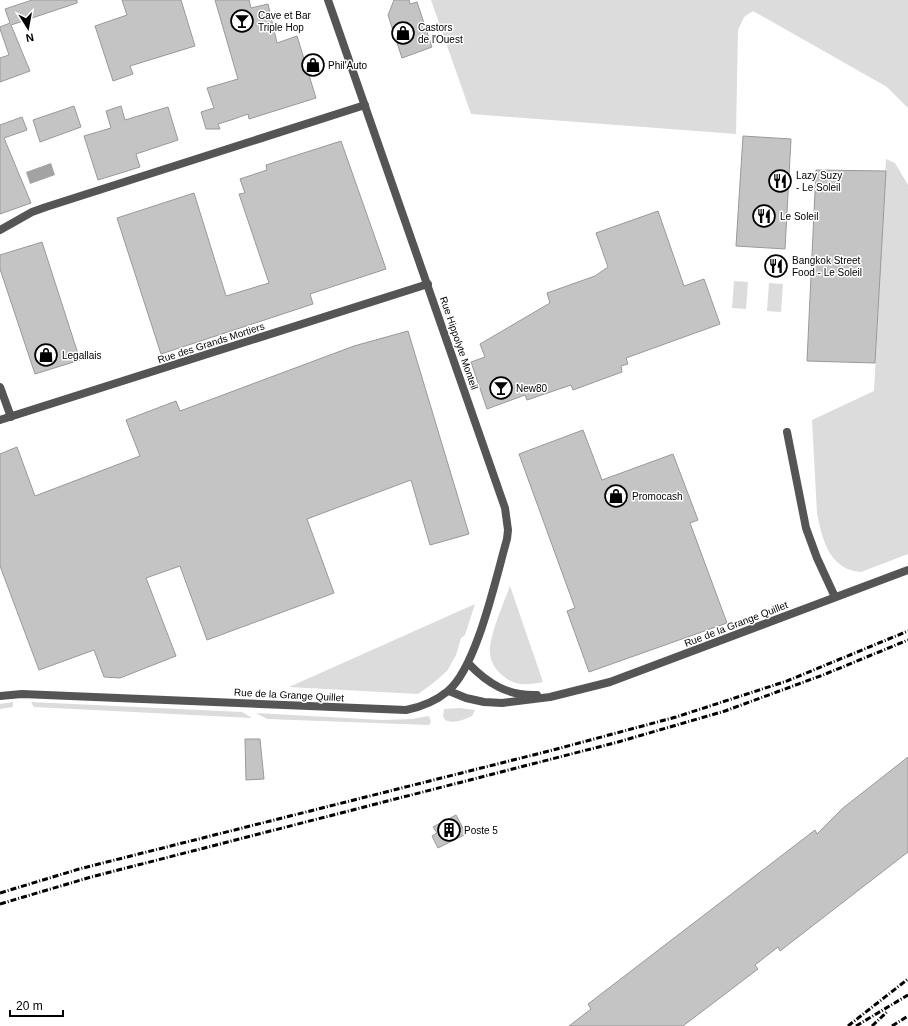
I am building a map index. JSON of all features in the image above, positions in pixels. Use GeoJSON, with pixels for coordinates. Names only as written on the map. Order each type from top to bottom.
{"type":"FeatureCollection","features":[{"type":"Feature","properties":{"kind":"street","name":"Rue Hippolyte Monteil"},"geometry":{"type":"LineString","coordinates":[[328,0],[428,284],[508,519],[507,539],[478,637],[468,664],[449,691]]}},
{"type":"Feature","properties":{"kind":"street"},"geometry":{"type":"LineString","coordinates":[[0,230],[32,212],[46,207],[365,105]]}},
{"type":"Feature","properties":{"kind":"street","name":"Rue des Grands Mortiers"},"geometry":{"type":"LineString","coordinates":[[0,420],[428,284]]}},
{"type":"Feature","properties":{"kind":"street"},"geometry":{"type":"LineString","coordinates":[[0,387],[11,417]]}},
{"type":"Feature","properties":{"kind":"street"},"geometry":{"type":"LineString","coordinates":[[787,432],[806,528],[817,558],[835,597]]}},
{"type":"Feature","properties":{"kind":"street","name":"Rue de la Grange Quillet"},"geometry":{"type":"LineString","coordinates":[[0,696],[22,694],[180,700],[393,711],[418,707],[439,698],[449,691],[466,698],[484,702],[502,703],[531,700],[610,682],[908,570]]}},
{"type":"Feature","properties":{"kind":"street","name":"Rue de la Grange Quillet"},"geometry":{"type":"LineString","coordinates":[[468,664],[491,683],[508,692],[527,695],[570,692]]}},
{"type":"Feature","properties":{"kind":"shaded area"},"geometry":{"type":"Polygon","coordinates":[[[431,0],[908,0],[908,108],[887,87],[753,11],[744,17],[738,30],[736,134],[471,114],[431,0]]]}},
{"type":"Feature","properties":{"kind":"shaded area"},"geometry":{"type":"Polygon","coordinates":[[[886,159],[895,163],[908,185],[908,554],[861,572],[850,570],[842,566],[829,552],[825,543],[817,513],[812,420],[874,391],[886,159]]]}},
{"type":"Feature","properties":{"kind":"shaded area"},"geometry":{"type":"Polygon","coordinates":[[[51,163],[55,175],[30,184],[26,172],[51,163]]]}},
{"type":"Feature","properties":{"kind":"shaded area"},"geometry":{"type":"Polygon","coordinates":[[[734,281],[748,282],[746,309],[732,308],[734,281]]]}},
{"type":"Feature","properties":{"kind":"shaded area"},"geometry":{"type":"Polygon","coordinates":[[[769,283],[783,284],[781,312],[767,311],[769,283]]]}},
{"type":"Feature","properties":{"kind":"shaded area"},"geometry":{"type":"Polygon","coordinates":[[[510,586],[543,682],[522,684],[512,682],[498,671],[491,660],[491,639],[510,586]]]}},
{"type":"Feature","properties":{"kind":"shaded area"},"geometry":{"type":"Polygon","coordinates":[[[475,604],[465,635],[461,638],[456,655],[447,671],[418,694],[289,687],[475,604]]]}},
{"type":"Feature","properties":{"kind":"shaded area"},"geometry":{"type":"Polygon","coordinates":[[[13,702],[13,707],[0,709],[0,704],[13,702]]]}},
{"type":"Feature","properties":{"kind":"shaded area"},"geometry":{"type":"Polygon","coordinates":[[[31,702],[242,712],[252,718],[34,707],[31,702]]]}},
{"type":"Feature","properties":{"kind":"shaded area"},"geometry":{"type":"Polygon","coordinates":[[[460,708],[475,710],[472,716],[462,720],[452,722],[445,720],[443,716],[444,709],[460,708]]]}},
{"type":"Feature","properties":{"kind":"shaded area"},"geometry":{"type":"Polygon","coordinates":[[[256,713],[382,720],[412,719],[429,716],[431,722],[429,725],[267,719],[256,713]]]}},
{"type":"Feature","properties":{"kind":"building"},"geometry":{"type":"Polygon","coordinates":[[[32,0],[77,0],[77,3],[11,25],[30,71],[0,82],[0,58],[9,55],[0,29],[0,27],[10,23],[5,9],[32,0]]]}},
{"type":"Feature","properties":{"kind":"building"},"geometry":{"type":"Polygon","coordinates":[[[122,0],[181,0],[195,46],[130,66],[133,74],[113,81],[95,26],[127,15],[122,0]]]}},
{"type":"Feature","properties":{"kind":"building"},"geometry":{"type":"Polygon","coordinates":[[[215,0],[249,0],[251,8],[268,4],[277,43],[297,36],[316,98],[249,119],[248,114],[218,124],[220,129],[206,129],[201,112],[214,108],[207,88],[238,79],[215,0]]]}},
{"type":"Feature","properties":{"kind":"building"},"geometry":{"type":"Polygon","coordinates":[[[394,0],[409,0],[410,4],[417,2],[432,47],[402,58],[388,15],[394,0]]]}},
{"type":"Feature","properties":{"kind":"building"},"geometry":{"type":"Polygon","coordinates":[[[74,106],[81,127],[40,142],[33,120],[74,106]]]}},
{"type":"Feature","properties":{"kind":"building"},"geometry":{"type":"Polygon","coordinates":[[[121,106],[125,120],[168,107],[178,140],[136,154],[140,167],[98,180],[84,136],[111,128],[106,111],[121,106]]]}},
{"type":"Feature","properties":{"kind":"building"},"geometry":{"type":"Polygon","coordinates":[[[22,117],[27,130],[4,138],[31,203],[0,214],[0,125],[22,117]]]}},
{"type":"Feature","properties":{"kind":"building"},"geometry":{"type":"Polygon","coordinates":[[[743,136],[791,139],[785,249],[736,246],[743,136]]]}},
{"type":"Feature","properties":{"kind":"building"},"geometry":{"type":"Polygon","coordinates":[[[341,141],[386,269],[310,294],[313,304],[161,354],[117,218],[194,193],[226,296],[269,283],[239,194],[245,193],[240,179],[267,170],[266,165],[341,141]]]}},
{"type":"Feature","properties":{"kind":"building"},"geometry":{"type":"Polygon","coordinates":[[[816,170],[886,171],[875,363],[807,361],[816,170]]]}},
{"type":"Feature","properties":{"kind":"building"},"geometry":{"type":"Polygon","coordinates":[[[658,211],[684,286],[704,279],[720,324],[626,358],[628,364],[621,366],[622,372],[573,390],[571,385],[527,400],[525,395],[487,409],[471,362],[485,357],[480,344],[550,303],[547,293],[595,276],[608,267],[596,233],[658,211]]]}},
{"type":"Feature","properties":{"kind":"building"},"geometry":{"type":"Polygon","coordinates":[[[42,242],[80,360],[35,374],[0,269],[0,255],[42,242]]]}},
{"type":"Feature","properties":{"kind":"building"},"geometry":{"type":"Polygon","coordinates":[[[408,331],[469,534],[430,545],[411,480],[307,519],[334,593],[207,640],[180,566],[146,578],[176,656],[120,678],[104,677],[94,650],[39,670],[0,566],[0,454],[17,447],[35,496],[140,456],[126,420],[176,401],[180,411],[354,346],[408,331]]]}},
{"type":"Feature","properties":{"kind":"building"},"geometry":{"type":"Polygon","coordinates":[[[583,430],[602,480],[673,454],[698,520],[690,523],[727,623],[589,672],[567,611],[575,608],[519,454],[583,430]]]}},
{"type":"Feature","properties":{"kind":"building"},"geometry":{"type":"Polygon","coordinates":[[[245,739],[260,739],[264,779],[246,780],[245,739]]]}},
{"type":"Feature","properties":{"kind":"building"},"geometry":{"type":"Polygon","coordinates":[[[908,757],[908,852],[780,951],[778,947],[755,965],[758,969],[683,1026],[569,1026],[591,1009],[588,1004],[815,830],[817,834],[843,808],[908,757]]]}},
{"type":"Feature","properties":{"kind":"building","name":"Poste 5"},"geometry":{"type":"Polygon","coordinates":[[[456,815],[466,834],[438,848],[432,836],[437,833],[433,827],[456,815]]]}},
{"type":"Feature","properties":{"kind":"railway"},"geometry":{"type":"LineString","coordinates":[[0,893],[79,869],[553,750],[676,717],[787,681],[908,631]]}},
{"type":"Feature","properties":{"kind":"railway"},"geometry":{"type":"LineString","coordinates":[[0,904],[91,877],[618,742],[725,711],[823,675],[908,640]]}},
{"type":"Feature","properties":{"kind":"railway"},"geometry":{"type":"LineString","coordinates":[[848,1026],[908,979]]}},
{"type":"Feature","properties":{"kind":"railway"},"geometry":{"type":"LineString","coordinates":[[856,1026],[908,995]]}},
{"type":"Feature","properties":{"kind":"railway"},"geometry":{"type":"LineString","coordinates":[[872,1026],[888,1011]]}},
{"type":"Feature","properties":{"kind":"railway"},"geometry":{"type":"LineString","coordinates":[[892,1026],[908,1016]]}},
{"type":"Feature","properties":{"kind":"place","name":"Cave et Bar Triple Hop"},"geometry":{"type":"Point","coordinates":[242,21]}},
{"type":"Feature","properties":{"kind":"place","name":"Castors de l'Ouest"},"geometry":{"type":"Point","coordinates":[403,33]}},
{"type":"Feature","properties":{"kind":"place","name":"Phil'Auto"},"geometry":{"type":"Point","coordinates":[313,65]}},
{"type":"Feature","properties":{"kind":"place","name":"Lazy Suzy - Le Soleil"},"geometry":{"type":"Point","coordinates":[780,181]}},
{"type":"Feature","properties":{"kind":"place","name":"Le Soleil"},"geometry":{"type":"Point","coordinates":[764,216]}},
{"type":"Feature","properties":{"kind":"place","name":"Bangkok Street Food - Le Soleil"},"geometry":{"type":"Point","coordinates":[776,266]}},
{"type":"Feature","properties":{"kind":"place","name":"Legallais"},"geometry":{"type":"Point","coordinates":[46,355]}},
{"type":"Feature","properties":{"kind":"place","name":"New80"},"geometry":{"type":"Point","coordinates":[501,388]}},
{"type":"Feature","properties":{"kind":"place","name":"Promocash"},"geometry":{"type":"Point","coordinates":[616,496]}},
{"type":"Feature","properties":{"kind":"place","name":"Poste 5"},"geometry":{"type":"Point","coordinates":[449,830]}}]}
